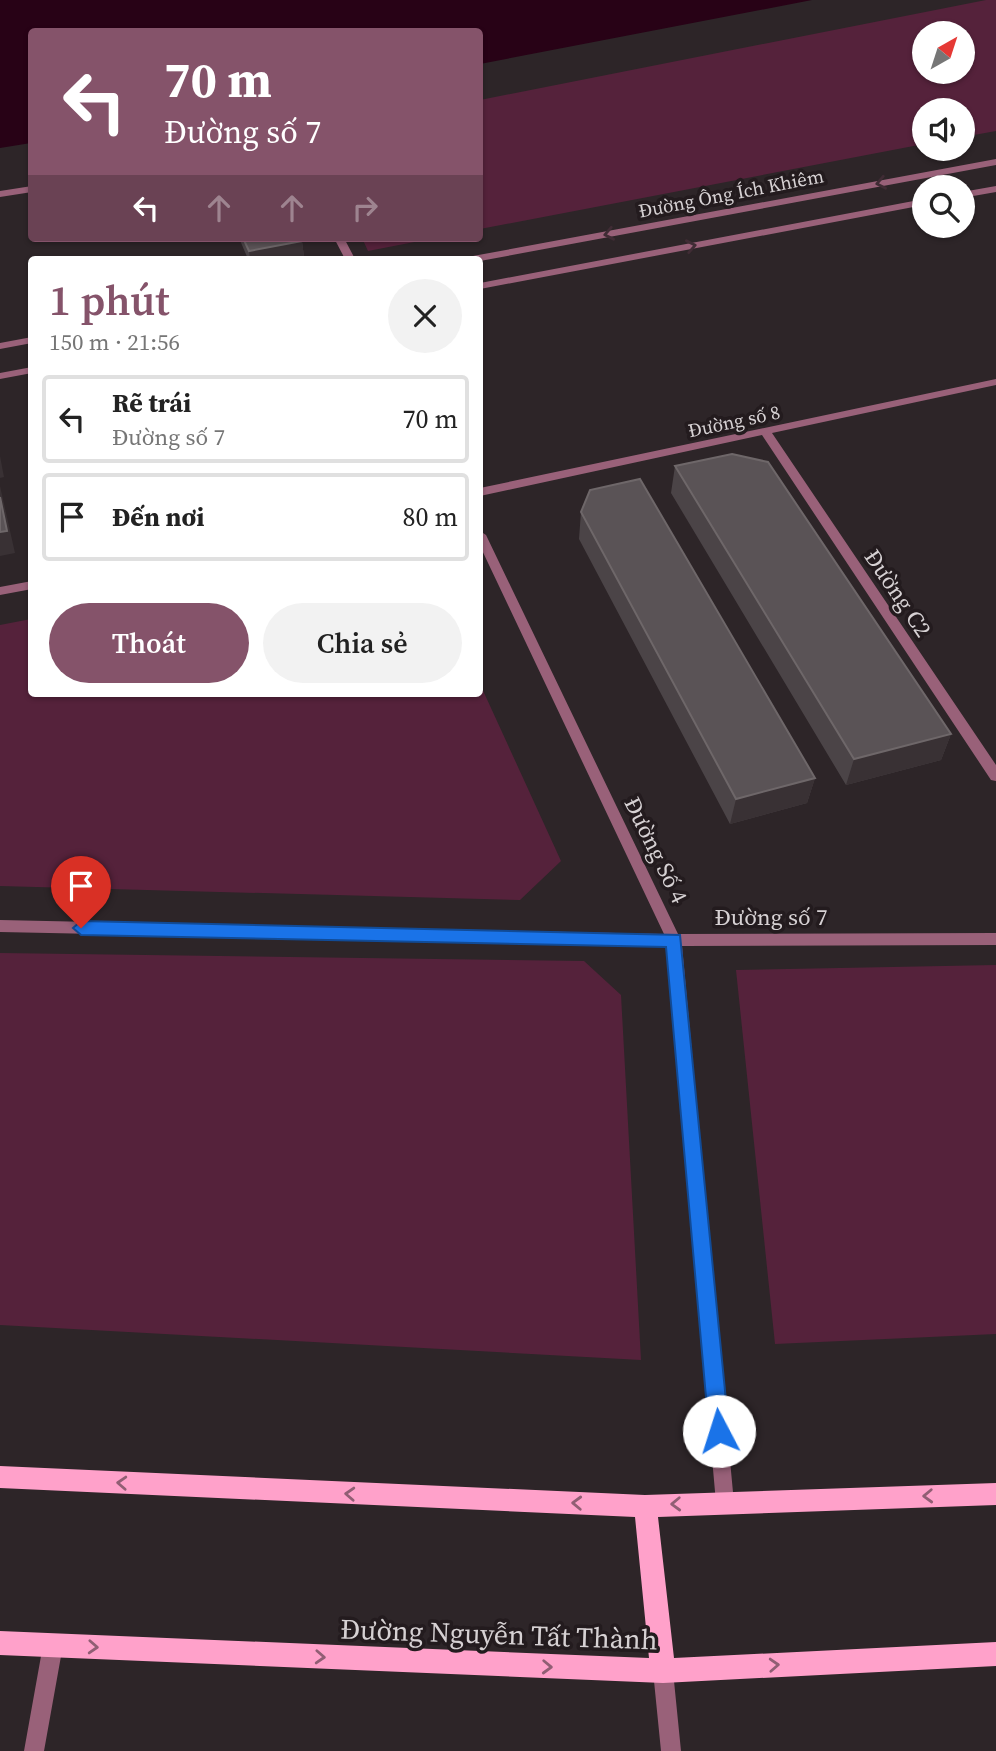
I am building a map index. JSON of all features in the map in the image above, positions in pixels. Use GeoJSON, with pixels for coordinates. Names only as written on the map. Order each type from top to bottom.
{"type":"FeatureCollection","features":[{"type":"Feature","properties":{"kind":"main road"},"geometry":{"type":"LineString","coordinates":[[0,1477],[645,1506],[996,1494]]}},
{"type":"Feature","properties":{"kind":"main road"},"geometry":{"type":"LineString","coordinates":[[645,1506],[663,1671]]}},
{"type":"Feature","properties":{"kind":"main road","name":"Đường Nguyễn Tất Thành"},"geometry":{"type":"LineString","coordinates":[[0,1643],[663,1671],[996,1654]]}},
{"type":"Feature","properties":{"kind":"street","name":"Đường Ông Ích Khiêm"},"geometry":{"type":"LineString","coordinates":[[483,257],[996,162]]}},
{"type":"Feature","properties":{"kind":"street"},"geometry":{"type":"LineString","coordinates":[[975,193],[996,189]]}},
{"type":"Feature","properties":{"kind":"street"},"geometry":{"type":"LineString","coordinates":[[0,194],[28,190]]}},
{"type":"Feature","properties":{"kind":"street","name":"Đường Ông Ích Khiêm"},"geometry":{"type":"LineString","coordinates":[[483,285],[912,204]]}},
{"type":"Feature","properties":{"kind":"street"},"geometry":{"type":"LineString","coordinates":[[0,346],[28,341]]}},
{"type":"Feature","properties":{"kind":"street"},"geometry":{"type":"LineString","coordinates":[[0,376],[28,371]]}},
{"type":"Feature","properties":{"kind":"street","name":"Đường số 8"},"geometry":{"type":"LineString","coordinates":[[483,491],[996,382]]}},
{"type":"Feature","properties":{"kind":"street","name":"Đường C2"},"geometry":{"type":"LineString","coordinates":[[766,433],[996,776]]}},
{"type":"Feature","properties":{"kind":"street","name":"Đường Số 4"},"geometry":{"type":"LineString","coordinates":[[483,541],[674,940],[725,1503]]}},
{"type":"Feature","properties":{"kind":"street"},"geometry":{"type":"LineString","coordinates":[[0,591],[28,585]]}},
{"type":"Feature","properties":{"kind":"street","name":"Đường số 7"},"geometry":{"type":"LineString","coordinates":[[0,926],[674,940],[996,939]]}},
{"type":"Feature","properties":{"kind":"street"},"geometry":{"type":"LineString","coordinates":[[34,1751],[53,1645]]}},
{"type":"Feature","properties":{"kind":"street"},"geometry":{"type":"LineString","coordinates":[[663,1671],[671,1751]]}},
{"type":"Feature","properties":{"kind":"shaded area"},"geometry":{"type":"Polygon","coordinates":[[[0,0],[812,0],[483,63],[483,28],[28,28],[28,143],[0,148],[0,0]]]}},
{"type":"Feature","properties":{"kind":"shaded area"},"geometry":{"type":"Polygon","coordinates":[[[986,0],[996,0],[996,131],[975,135],[975,98],[912,98],[912,146],[483,228],[483,99],[986,0]]]}},
{"type":"Feature","properties":{"kind":"shaded area"},"geometry":{"type":"Polygon","coordinates":[[[364,242],[414,242],[368,251],[364,242]]]}},
{"type":"Feature","properties":{"kind":"shaded area"},"geometry":{"type":"Polygon","coordinates":[[[28,620],[28,697],[483,697],[483,691],[561,861],[520,900],[0,886],[0,625],[28,620]]]}},
{"type":"Feature","properties":{"kind":"shaded area"},"geometry":{"type":"Polygon","coordinates":[[[0,953],[584,961],[621,995],[641,1360],[0,1325],[0,953]]]}},
{"type":"Feature","properties":{"kind":"shaded area"},"geometry":{"type":"Polygon","coordinates":[[[996,965],[996,1334],[775,1344],[736,970],[996,965]]]}},
{"type":"Feature","properties":{"kind":"building"},"geometry":{"type":"Polygon","coordinates":[[[245,242],[297,242],[249,251],[245,242]]]}},
{"type":"Feature","properties":{"kind":"building"},"geometry":{"type":"Polygon","coordinates":[[[732,454],[768,462],[951,734],[854,759],[675,466],[732,454]]]}},
{"type":"Feature","properties":{"kind":"building"},"geometry":{"type":"Polygon","coordinates":[[[640,479],[815,778],[736,799],[581,512],[590,490],[640,479]]]}},
{"type":"Feature","properties":{"kind":"building"},"geometry":{"type":"Polygon","coordinates":[[[0,497],[7,531],[0,532],[0,497]]]}},
{"type":"Feature","properties":{"kind":"route"},"geometry":{"type":"LineString","coordinates":[[81,928],[674,940],[719,1431]]}}]}
